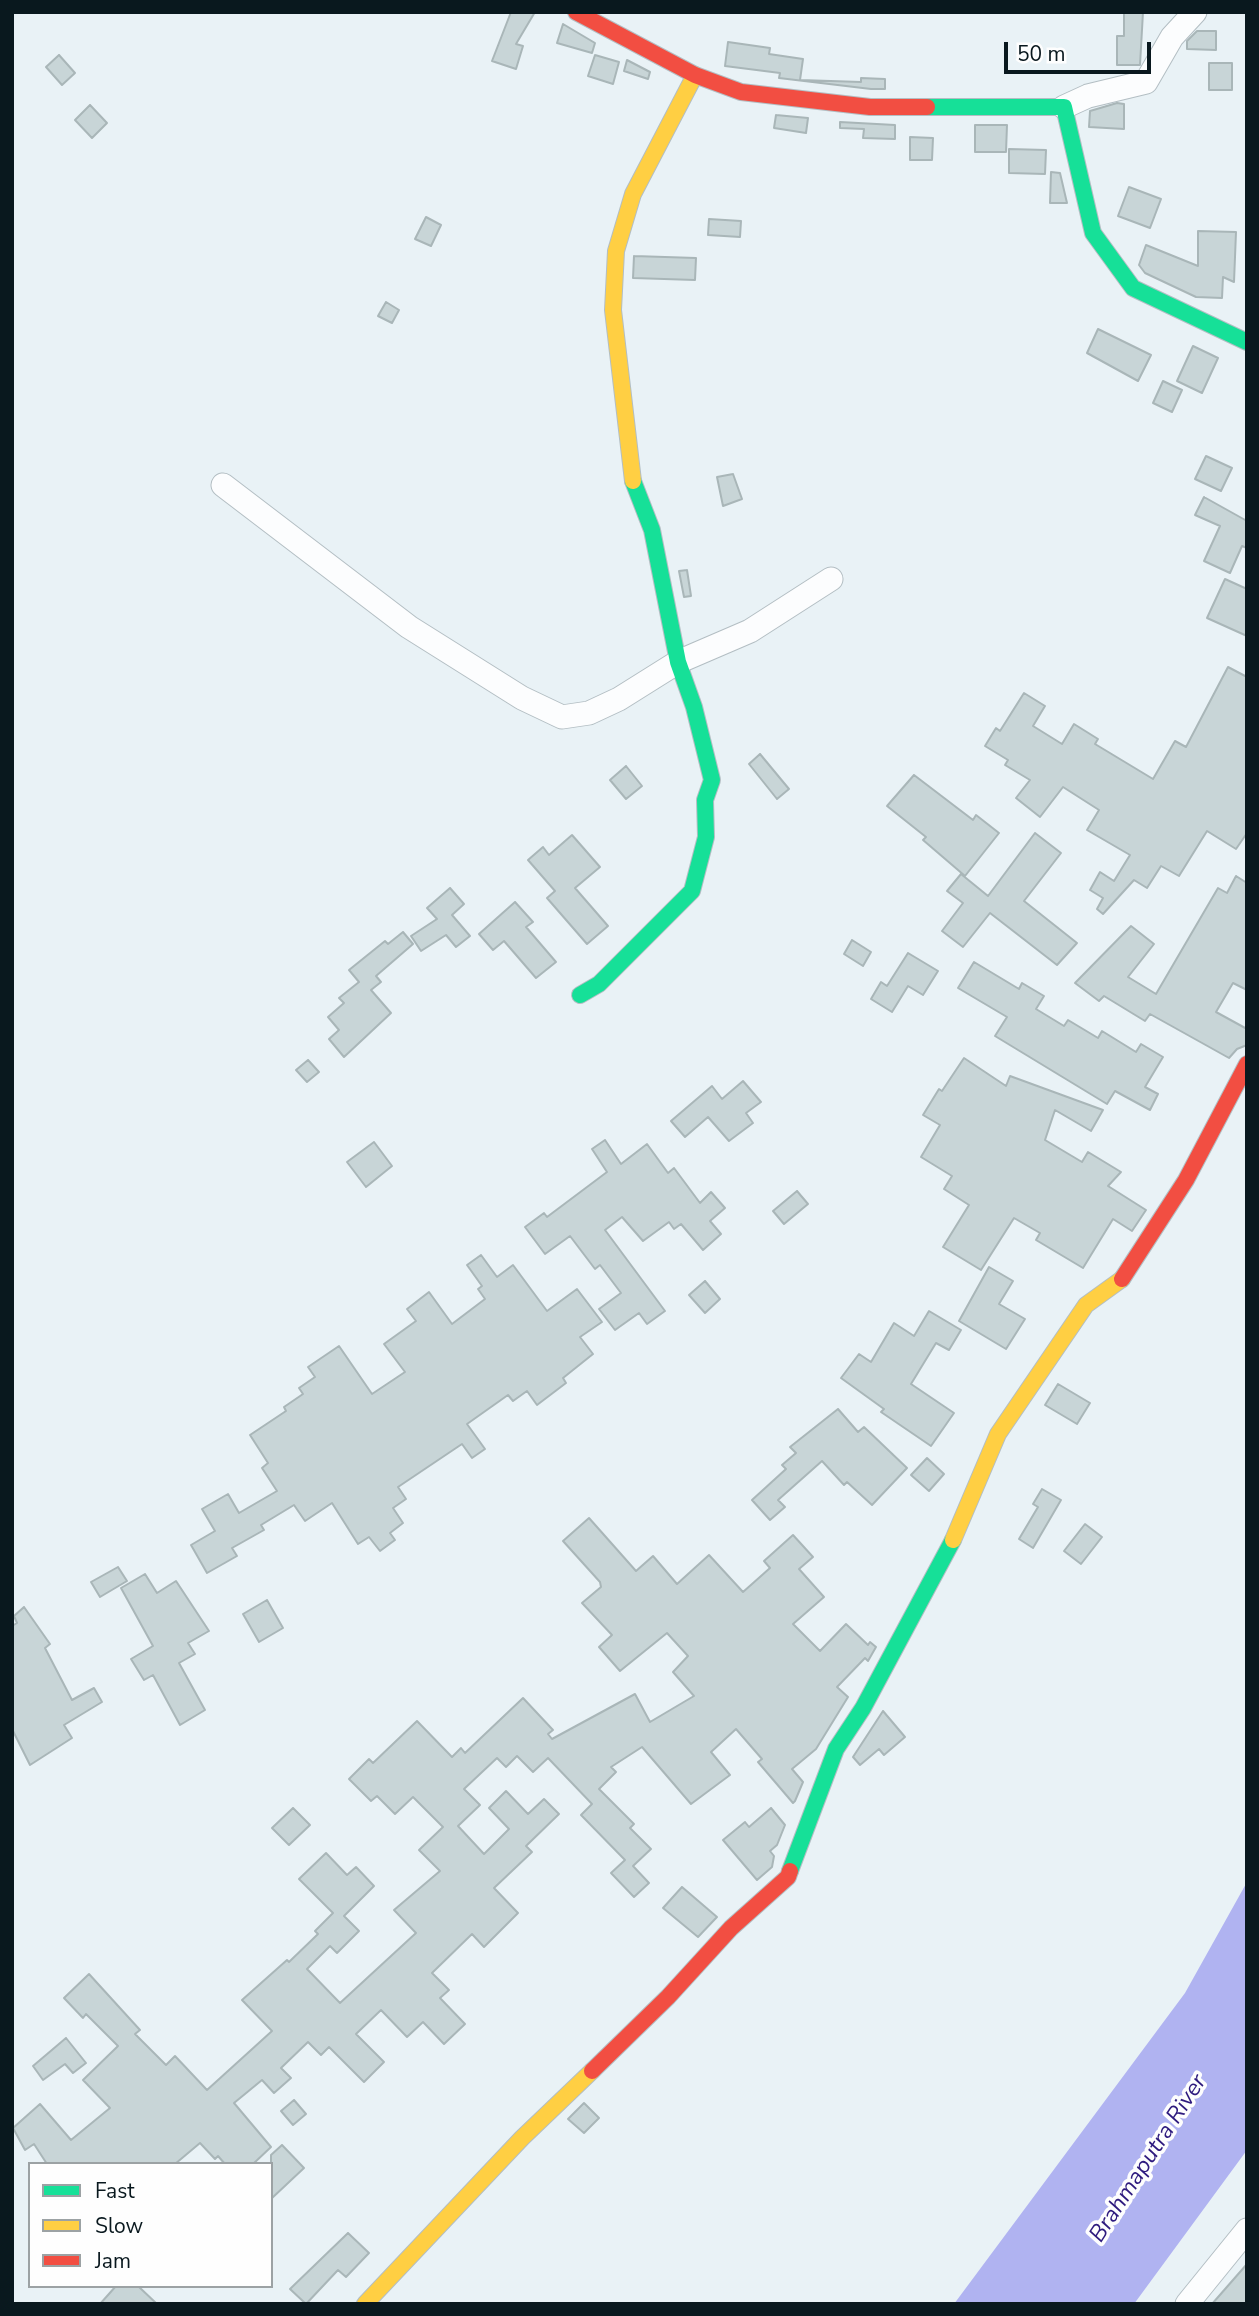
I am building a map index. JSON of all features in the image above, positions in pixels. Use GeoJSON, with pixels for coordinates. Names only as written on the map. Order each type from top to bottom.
{"type":"FeatureCollection","features":[{"type":"Feature","properties":{"kind":"street"},"geometry":{"type":"LineString","coordinates":[[576,12],[695,75],[741,92],[845,105],[1064,107],[1088,96],[1146,82],[1172,37],[1195,12]]}},
{"type":"Feature","properties":{"kind":"street"},"geometry":{"type":"LineString","coordinates":[[580,995],[598,984],[692,891],[706,837],[705,800],[712,780],[694,707],[678,662],[652,530],[633,480],[614,310],[617,251],[634,194],[695,75]]}},
{"type":"Feature","properties":{"kind":"street"},"geometry":{"type":"LineString","coordinates":[[1064,107],[1093,233],[1133,288],[1247,342]]}},
{"type":"Feature","properties":{"kind":"street"},"geometry":{"type":"LineString","coordinates":[[223,485],[409,627],[522,698],[562,717],[589,713],[619,699],[678,662],[750,631],[831,579]]}},
{"type":"Feature","properties":{"kind":"street"},"geometry":{"type":"LineString","coordinates":[[365,2304],[522,2138],[668,1997],[731,1928],[788,1877],[795,1850],[836,1749],[944,1563],[998,1434],[1086,1305],[1125,1277],[1186,1180],[1247,1064]]}},
{"type":"Feature","properties":{"kind":"street"},"geometry":{"type":"LineString","coordinates":[[1187,2304],[1247,2230]]}},
{"type":"Feature","properties":{"kind":"water","name":"Brahmaputra River"},"geometry":{"type":"Polygon","coordinates":[[[1247,1882],[1247,2150],[1134,2304],[954,2304],[1185,1993],[1247,1882]]]}},
{"type":"Feature","properties":{"kind":"building"},"geometry":{"type":"Polygon","coordinates":[[[511,12],[535,12],[516,44],[523,46],[516,69],[492,61],[511,12]]]}},
{"type":"Feature","properties":{"kind":"building"},"geometry":{"type":"Polygon","coordinates":[[[1124,12],[1143,12],[1140,65],[1117,65],[1117,36],[1124,36],[1124,12]]]}},
{"type":"Feature","properties":{"kind":"building"},"geometry":{"type":"Polygon","coordinates":[[[563,24],[595,43],[592,53],[557,43],[563,24]]]}},
{"type":"Feature","properties":{"kind":"building"},"geometry":{"type":"Polygon","coordinates":[[[1197,31],[1216,31],[1216,50],[1187,49],[1187,41],[1197,31]]]}},
{"type":"Feature","properties":{"kind":"building"},"geometry":{"type":"Polygon","coordinates":[[[728,42],[770,48],[769,54],[803,59],[800,80],[861,82],[861,78],[885,79],[885,89],[779,78],[780,73],[725,66],[728,42]]]}},
{"type":"Feature","properties":{"kind":"building"},"geometry":{"type":"Polygon","coordinates":[[[59,55],[75,73],[62,85],[46,67],[59,55]]]}},
{"type":"Feature","properties":{"kind":"building"},"geometry":{"type":"Polygon","coordinates":[[[595,55],[619,62],[613,84],[588,76],[595,55]]]}},
{"type":"Feature","properties":{"kind":"building"},"geometry":{"type":"Polygon","coordinates":[[[627,60],[650,72],[648,79],[624,71],[627,60]]]}},
{"type":"Feature","properties":{"kind":"building"},"geometry":{"type":"Polygon","coordinates":[[[1209,63],[1232,63],[1232,90],[1209,90],[1209,63]]]}},
{"type":"Feature","properties":{"kind":"building"},"geometry":{"type":"Polygon","coordinates":[[[1117,103],[1124,104],[1124,129],[1089,127],[1090,111],[1117,103]]]}},
{"type":"Feature","properties":{"kind":"building"},"geometry":{"type":"Polygon","coordinates":[[[90,105],[107,123],[92,138],[75,120],[90,105]]]}},
{"type":"Feature","properties":{"kind":"building"},"geometry":{"type":"Polygon","coordinates":[[[776,115],[808,118],[806,133],[774,128],[776,115]]]}},
{"type":"Feature","properties":{"kind":"building"},"geometry":{"type":"Polygon","coordinates":[[[840,122],[895,125],[895,139],[863,138],[864,129],[840,128],[840,122]]]}},
{"type":"Feature","properties":{"kind":"building"},"geometry":{"type":"Polygon","coordinates":[[[975,125],[1007,125],[1006,152],[975,152],[975,125]]]}},
{"type":"Feature","properties":{"kind":"building"},"geometry":{"type":"Polygon","coordinates":[[[910,137],[933,138],[932,160],[910,160],[910,137]]]}},
{"type":"Feature","properties":{"kind":"building"},"geometry":{"type":"Polygon","coordinates":[[[1009,149],[1046,150],[1045,174],[1009,173],[1009,149]]]}},
{"type":"Feature","properties":{"kind":"building"},"geometry":{"type":"Polygon","coordinates":[[[1051,172],[1060,173],[1067,203],[1050,203],[1051,172]]]}},
{"type":"Feature","properties":{"kind":"building"},"geometry":{"type":"Polygon","coordinates":[[[1129,187],[1161,199],[1150,228],[1118,216],[1129,187]]]}},
{"type":"Feature","properties":{"kind":"building"},"geometry":{"type":"Polygon","coordinates":[[[426,217],[441,225],[431,246],[415,239],[426,217]]]}},
{"type":"Feature","properties":{"kind":"building"},"geometry":{"type":"Polygon","coordinates":[[[709,219],[741,221],[740,237],[708,235],[709,219]]]}},
{"type":"Feature","properties":{"kind":"building"},"geometry":{"type":"Polygon","coordinates":[[[1198,231],[1236,232],[1234,282],[1223,277],[1222,298],[1196,297],[1145,273],[1139,265],[1146,245],[1198,266],[1198,231]]]}},
{"type":"Feature","properties":{"kind":"building"},"geometry":{"type":"Polygon","coordinates":[[[634,256],[696,258],[695,280],[633,278],[634,256]]]}},
{"type":"Feature","properties":{"kind":"building"},"geometry":{"type":"Polygon","coordinates":[[[386,302],[399,310],[392,323],[378,316],[386,302]]]}},
{"type":"Feature","properties":{"kind":"building"},"geometry":{"type":"Polygon","coordinates":[[[1098,329],[1151,355],[1138,381],[1087,353],[1098,329]]]}},
{"type":"Feature","properties":{"kind":"building"},"geometry":{"type":"Polygon","coordinates":[[[1193,346],[1218,358],[1202,393],[1177,381],[1193,346]]]}},
{"type":"Feature","properties":{"kind":"building"},"geometry":{"type":"Polygon","coordinates":[[[1163,381],[1182,390],[1172,412],[1153,403],[1163,381]]]}},
{"type":"Feature","properties":{"kind":"building"},"geometry":{"type":"Polygon","coordinates":[[[1206,456],[1232,468],[1221,491],[1195,479],[1206,456]]]}},
{"type":"Feature","properties":{"kind":"building"},"geometry":{"type":"Polygon","coordinates":[[[733,474],[742,499],[723,506],[717,477],[733,474]]]}},
{"type":"Feature","properties":{"kind":"building"},"geometry":{"type":"Polygon","coordinates":[[[1204,497],[1247,521],[1247,548],[1242,546],[1230,573],[1204,561],[1220,526],[1195,515],[1204,497]]]}},
{"type":"Feature","properties":{"kind":"building"},"geometry":{"type":"Polygon","coordinates":[[[687,570],[691,596],[684,597],[679,571],[687,570]]]}},
{"type":"Feature","properties":{"kind":"building"},"geometry":{"type":"Polygon","coordinates":[[[1225,579],[1247,589],[1247,636],[1207,618],[1225,579]]]}},
{"type":"Feature","properties":{"kind":"building"},"geometry":{"type":"Polygon","coordinates":[[[1228,667],[1247,677],[1247,833],[1236,849],[1207,831],[1179,876],[1161,866],[1147,888],[1134,880],[1103,914],[1097,909],[1103,898],[1090,890],[1100,872],[1114,881],[1130,855],[1087,830],[1099,810],[1063,787],[1040,817],[1016,798],[1030,780],[1005,765],[1008,760],[985,746],[996,728],[1000,731],[1024,693],[1045,706],[1033,726],[1062,744],[1074,724],[1098,739],[1095,744],[1153,779],[1175,741],[1186,747],[1228,667]]]}},
{"type":"Feature","properties":{"kind":"building"},"geometry":{"type":"Polygon","coordinates":[[[760,754],[789,789],[777,799],[749,764],[760,754]]]}},
{"type":"Feature","properties":{"kind":"building"},"geometry":{"type":"Polygon","coordinates":[[[626,766],[642,786],[626,799],[610,780],[626,766]]]}},
{"type":"Feature","properties":{"kind":"building"},"geometry":{"type":"Polygon","coordinates":[[[914,775],[973,820],[976,815],[999,833],[965,876],[923,840],[926,837],[887,806],[914,775]]]}},
{"type":"Feature","properties":{"kind":"building"},"geometry":{"type":"Polygon","coordinates":[[[1035,833],[1061,853],[1024,901],[1077,943],[1057,965],[990,913],[963,947],[942,931],[963,903],[947,891],[961,874],[988,896],[1035,833]]]}},
{"type":"Feature","properties":{"kind":"building"},"geometry":{"type":"Polygon","coordinates":[[[572,835],[600,867],[575,888],[608,926],[587,944],[547,898],[555,891],[528,860],[543,847],[549,855],[572,835]]]}},
{"type":"Feature","properties":{"kind":"building"},"geometry":{"type":"Polygon","coordinates":[[[1236,876],[1247,883],[1247,990],[1233,983],[1216,1012],[1247,1029],[1247,1045],[1237,1049],[1229,1058],[1150,1014],[1145,1021],[1104,996],[1099,1001],[1075,983],[1131,926],[1154,944],[1128,977],[1156,994],[1218,888],[1227,893],[1236,876]]]}},
{"type":"Feature","properties":{"kind":"building"},"geometry":{"type":"Polygon","coordinates":[[[450,888],[464,904],[452,915],[470,936],[456,947],[446,935],[421,951],[411,936],[437,919],[427,908],[450,888]]]}},
{"type":"Feature","properties":{"kind":"building"},"geometry":{"type":"Polygon","coordinates":[[[515,902],[533,922],[526,927],[556,962],[536,978],[504,941],[493,950],[479,934],[515,902]]]}},
{"type":"Feature","properties":{"kind":"building"},"geometry":{"type":"Polygon","coordinates":[[[403,932],[413,944],[376,976],[381,982],[371,990],[391,1013],[344,1057],[329,1039],[339,1030],[328,1017],[344,1003],[339,998],[359,982],[349,970],[385,941],[388,944],[403,932]]]}},
{"type":"Feature","properties":{"kind":"building"},"geometry":{"type":"Polygon","coordinates":[[[852,940],[871,952],[863,966],[844,954],[852,940]]]}},
{"type":"Feature","properties":{"kind":"building"},"geometry":{"type":"Polygon","coordinates":[[[908,953],[938,971],[923,995],[908,986],[892,1012],[871,999],[881,982],[887,986],[908,953]]]}},
{"type":"Feature","properties":{"kind":"building"},"geometry":{"type":"Polygon","coordinates":[[[974,962],[1019,989],[1022,983],[1044,996],[1036,1009],[1064,1026],[1068,1020],[1098,1038],[1102,1031],[1136,1052],[1141,1044],[1163,1057],[1145,1087],[1158,1094],[1150,1110],[1115,1091],[1107,1104],[995,1036],[1007,1017],[958,988],[974,962]]]}},
{"type":"Feature","properties":{"kind":"building"},"geometry":{"type":"Polygon","coordinates":[[[964,1058],[1006,1086],[1010,1076],[1103,1110],[1091,1131],[1055,1110],[1045,1140],[1082,1162],[1088,1152],[1121,1172],[1108,1186],[1146,1210],[1132,1231],[1113,1219],[1083,1268],[1036,1240],[1040,1233],[1014,1218],[981,1270],[943,1247],[969,1205],[944,1189],[952,1176],[921,1157],[940,1125],[923,1115],[939,1089],[942,1091],[964,1058]]]}},
{"type":"Feature","properties":{"kind":"building"},"geometry":{"type":"Polygon","coordinates":[[[308,1060],[319,1072],[307,1082],[296,1070],[308,1060]]]}},
{"type":"Feature","properties":{"kind":"building"},"geometry":{"type":"Polygon","coordinates":[[[743,1081],[761,1102],[746,1113],[753,1123],[729,1141],[708,1117],[685,1137],[671,1121],[712,1086],[722,1099],[743,1081]]]}},
{"type":"Feature","properties":{"kind":"building"},"geometry":{"type":"Polygon","coordinates":[[[605,1140],[621,1164],[647,1144],[668,1173],[674,1168],[700,1203],[711,1192],[725,1208],[710,1221],[721,1234],[703,1250],[681,1224],[674,1229],[669,1222],[643,1241],[622,1217],[605,1230],[665,1311],[647,1324],[639,1313],[615,1330],[599,1309],[621,1293],[600,1265],[595,1269],[570,1236],[545,1254],[525,1227],[544,1213],[547,1217],[607,1172],[592,1149],[605,1140]]]}},
{"type":"Feature","properties":{"kind":"building"},"geometry":{"type":"Polygon","coordinates":[[[374,1142],[392,1166],[366,1187],[347,1162],[374,1142]]]}},
{"type":"Feature","properties":{"kind":"building"},"geometry":{"type":"Polygon","coordinates":[[[797,1191],[808,1204],[784,1224],[773,1211],[797,1191]]]}},
{"type":"Feature","properties":{"kind":"building"},"geometry":{"type":"Polygon","coordinates":[[[481,1255],[497,1277],[513,1265],[547,1311],[577,1289],[602,1322],[580,1337],[593,1354],[563,1378],[566,1383],[537,1405],[527,1391],[513,1401],[508,1395],[467,1424],[485,1449],[472,1458],[462,1444],[398,1487],[406,1499],[393,1508],[403,1523],[390,1533],[395,1540],[380,1551],[369,1537],[358,1544],[332,1503],[305,1521],[294,1505],[261,1525],[264,1530],[232,1548],[237,1556],[207,1573],[191,1545],[215,1531],[202,1509],[228,1494],[239,1513],[277,1491],[262,1468],[268,1463],[250,1435],[286,1411],[284,1407],[303,1394],[299,1388],[315,1377],[308,1367],[339,1346],[372,1394],[405,1372],[384,1344],[416,1321],[407,1309],[429,1292],[452,1324],[485,1299],[478,1289],[482,1286],[467,1265],[481,1255]]]}},
{"type":"Feature","properties":{"kind":"building"},"geometry":{"type":"Polygon","coordinates":[[[989,1267],[1013,1281],[999,1304],[1025,1319],[1006,1349],[959,1321],[989,1267]]]}},
{"type":"Feature","properties":{"kind":"building"},"geometry":{"type":"Polygon","coordinates":[[[705,1281],[720,1299],[705,1313],[689,1295],[705,1281]]]}},
{"type":"Feature","properties":{"kind":"building"},"geometry":{"type":"Polygon","coordinates":[[[929,1311],[961,1330],[949,1350],[936,1343],[911,1384],[954,1413],[931,1446],[881,1412],[884,1409],[841,1378],[859,1354],[871,1362],[894,1323],[914,1336],[929,1311]]]}},
{"type":"Feature","properties":{"kind":"building"},"geometry":{"type":"Polygon","coordinates":[[[1058,1384],[1090,1403],[1077,1424],[1045,1405],[1058,1384]]]}},
{"type":"Feature","properties":{"kind":"building"},"geometry":{"type":"Polygon","coordinates":[[[838,1409],[858,1432],[864,1427],[907,1468],[872,1505],[847,1482],[844,1485],[822,1461],[778,1500],[785,1507],[770,1520],[752,1500],[786,1469],[782,1465],[796,1453],[790,1447],[838,1409]]]}},
{"type":"Feature","properties":{"kind":"building"},"geometry":{"type":"Polygon","coordinates":[[[927,1458],[944,1474],[929,1491],[911,1475],[927,1458]]]}},
{"type":"Feature","properties":{"kind":"building"},"geometry":{"type":"Polygon","coordinates":[[[1042,1489],[1061,1500],[1033,1548],[1019,1539],[1038,1507],[1033,1504],[1042,1489]]]}},
{"type":"Feature","properties":{"kind":"building"},"geometry":{"type":"Polygon","coordinates":[[[589,1518],[636,1571],[653,1556],[677,1584],[709,1555],[743,1592],[770,1568],[764,1561],[793,1535],[813,1557],[799,1569],[824,1597],[793,1624],[820,1651],[846,1624],[868,1645],[870,1642],[876,1647],[868,1661],[865,1658],[837,1687],[848,1697],[816,1749],[792,1769],[803,1782],[795,1801],[793,1803],[758,1762],[762,1759],[736,1729],[711,1752],[730,1775],[691,1804],[642,1747],[611,1767],[616,1772],[599,1789],[634,1824],[630,1828],[651,1849],[633,1866],[649,1883],[634,1897],[611,1873],[625,1860],[581,1815],[592,1804],[548,1758],[533,1772],[517,1756],[506,1767],[497,1758],[464,1789],[480,1805],[458,1826],[484,1854],[509,1829],[489,1808],[506,1791],[528,1814],[544,1799],[559,1814],[526,1846],[532,1852],[494,1888],[518,1913],[484,1947],[472,1934],[432,1973],[449,1990],[440,1998],[465,2024],[444,2044],[423,2022],[407,2037],[381,2010],[356,2034],[384,2062],[364,2082],[329,2047],[321,2055],[308,2042],[281,2068],[291,2078],[274,2093],[262,2080],[234,2103],[271,2147],[255,2162],[223,2162],[218,2156],[215,2159],[200,2143],[177,2162],[46,2162],[34,2144],[25,2150],[13,2128],[40,2104],[71,2140],[110,2108],[83,2080],[118,2046],[86,2014],[83,2018],[64,1998],[89,1974],[140,2030],[135,2034],[166,2065],[175,2056],[207,2090],[272,2031],[242,2000],[287,1960],[289,1962],[318,1934],[315,1931],[333,1913],[299,1879],[326,1853],[347,1875],[356,1867],[374,1886],[344,1916],[359,1931],[337,1953],[330,1946],[307,1969],[340,2003],[416,1933],[394,1910],[440,1871],[419,1850],[443,1827],[413,1797],[395,1814],[377,1796],[371,1801],[349,1779],[369,1759],[373,1763],[417,1721],[452,1757],[461,1748],[465,1753],[523,1698],[553,1730],[548,1734],[552,1739],[635,1694],[650,1722],[694,1696],[673,1672],[688,1656],[667,1633],[620,1671],[599,1647],[612,1635],[582,1603],[601,1587],[600,1582],[563,1541],[589,1518]]]}},
{"type":"Feature","properties":{"kind":"building"},"geometry":{"type":"Polygon","coordinates":[[[1085,1524],[1102,1537],[1081,1564],[1064,1551],[1085,1524]]]}},
{"type":"Feature","properties":{"kind":"building"},"geometry":{"type":"Polygon","coordinates":[[[118,1567],[127,1581],[100,1597],[91,1582],[118,1567]]]}},
{"type":"Feature","properties":{"kind":"building"},"geometry":{"type":"Polygon","coordinates":[[[145,1574],[157,1593],[176,1581],[209,1631],[188,1643],[195,1654],[179,1663],[205,1710],[180,1725],[153,1675],[144,1680],[131,1659],[153,1646],[121,1588],[145,1574]]]}},
{"type":"Feature","properties":{"kind":"building"},"geometry":{"type":"Polygon","coordinates":[[[267,1600],[283,1628],[259,1642],[243,1614],[267,1600]]]}},
{"type":"Feature","properties":{"kind":"building"},"geometry":{"type":"Polygon","coordinates":[[[24,1607],[50,1644],[45,1648],[72,1700],[94,1688],[102,1702],[64,1725],[72,1738],[30,1765],[12,1729],[12,1626],[17,1623],[14,1616],[24,1607]]]}},
{"type":"Feature","properties":{"kind":"building"},"geometry":{"type":"Polygon","coordinates":[[[883,1711],[905,1737],[884,1755],[879,1749],[860,1765],[853,1757],[883,1711]]]}},
{"type":"Feature","properties":{"kind":"building"},"geometry":{"type":"Polygon","coordinates":[[[293,1808],[310,1825],[289,1845],[272,1828],[293,1808]]]}},
{"type":"Feature","properties":{"kind":"building"},"geometry":{"type":"Polygon","coordinates":[[[771,1808],[785,1825],[777,1845],[770,1851],[774,1856],[772,1867],[757,1880],[723,1840],[745,1822],[749,1827],[771,1808]]]}},
{"type":"Feature","properties":{"kind":"building"},"geometry":{"type":"Polygon","coordinates":[[[682,1887],[717,1917],[698,1937],[663,1908],[682,1887]]]}},
{"type":"Feature","properties":{"kind":"building"},"geometry":{"type":"Polygon","coordinates":[[[66,2038],[86,2063],[73,2073],[65,2064],[43,2080],[33,2066],[66,2038]]]}},
{"type":"Feature","properties":{"kind":"building"},"geometry":{"type":"Polygon","coordinates":[[[294,2100],[306,2114],[293,2125],[281,2111],[294,2100]]]}},
{"type":"Feature","properties":{"kind":"building"},"geometry":{"type":"Polygon","coordinates":[[[584,2103],[599,2118],[584,2133],[568,2119],[584,2103]]]}},
{"type":"Feature","properties":{"kind":"building"},"geometry":{"type":"Polygon","coordinates":[[[282,2145],[304,2168],[273,2197],[273,2162],[271,2155],[282,2145]]]}},
{"type":"Feature","properties":{"kind":"building"},"geometry":{"type":"Polygon","coordinates":[[[348,2233],[369,2253],[346,2277],[338,2270],[306,2304],[290,2289],[348,2233]]]}},
{"type":"Feature","properties":{"kind":"building"},"geometry":{"type":"Polygon","coordinates":[[[1247,2264],[1247,2304],[1212,2304],[1247,2264]]]}},
{"type":"Feature","properties":{"kind":"building"},"geometry":{"type":"Polygon","coordinates":[[[114,2288],[140,2288],[157,2304],[100,2304],[114,2288]]]}},
{"type":"Feature","properties":{"kind":"traffic: fast"},"geometry":{"type":"LineString","coordinates":[[927,107],[1064,107],[1093,233],[1133,288],[1247,342]]}},
{"type":"Feature","properties":{"kind":"traffic: fast"},"geometry":{"type":"LineString","coordinates":[[580,995],[599,984],[692,891],[706,837],[705,800],[712,780],[694,707],[678,662],[652,530],[633,481]]}},
{"type":"Feature","properties":{"kind":"traffic: fast"},"geometry":{"type":"LineString","coordinates":[[790,1871],[836,1749],[863,1708],[953,1540]]}},
{"type":"Feature","properties":{"kind":"traffic: slow"},"geometry":{"type":"LineString","coordinates":[[633,481],[613,310],[616,251],[633,194],[695,75]]}},
{"type":"Feature","properties":{"kind":"traffic: slow"},"geometry":{"type":"LineString","coordinates":[[953,1540],[998,1434],[1086,1305],[1122,1279]]}},
{"type":"Feature","properties":{"kind":"traffic: slow"},"geometry":{"type":"LineString","coordinates":[[365,2304],[522,2138],[592,2071]]}},
{"type":"Feature","properties":{"kind":"traffic: jam"},"geometry":{"type":"LineString","coordinates":[[576,12],[695,75],[741,92],[870,107],[927,107]]}},
{"type":"Feature","properties":{"kind":"traffic: jam"},"geometry":{"type":"LineString","coordinates":[[1122,1279],[1186,1180],[1247,1064]]}},
{"type":"Feature","properties":{"kind":"traffic: jam"},"geometry":{"type":"LineString","coordinates":[[592,2071],[668,1997],[731,1928],[788,1877],[790,1871]]}}]}
